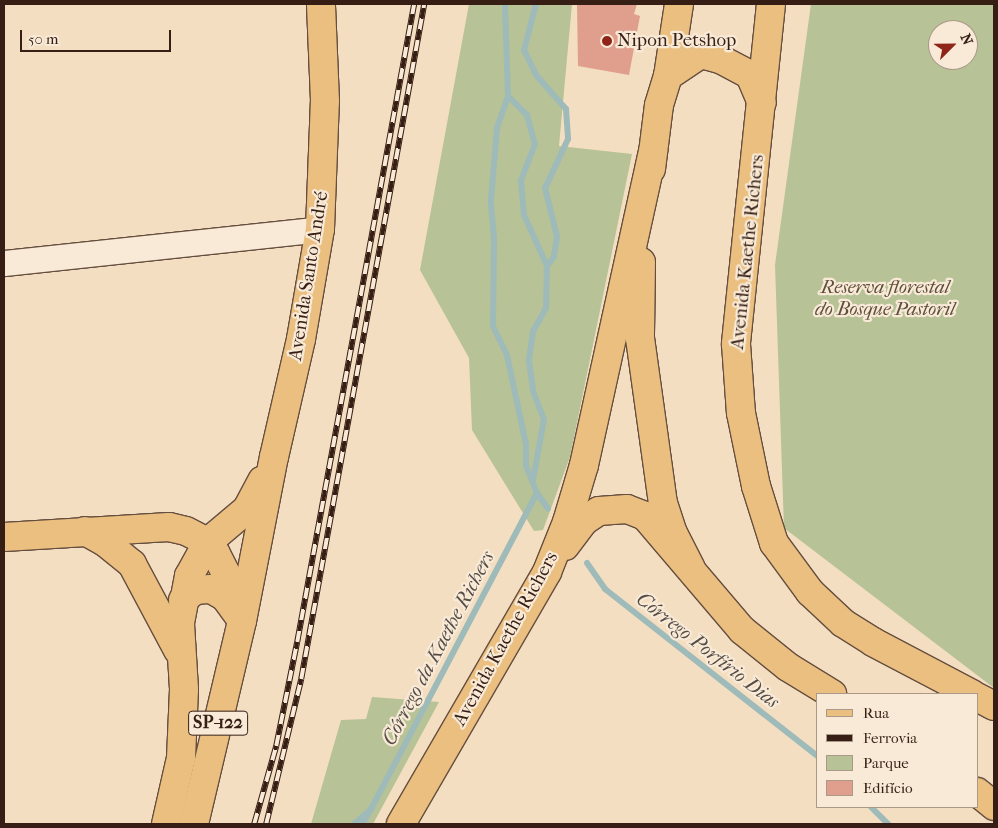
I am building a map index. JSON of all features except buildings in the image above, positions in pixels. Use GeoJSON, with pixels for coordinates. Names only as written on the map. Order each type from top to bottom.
{"type":"FeatureCollection","features":[{"type":"Feature","properties":{"kind":"main road","name":"Avenida Santo André"},"geometry":{"type":"LineString","coordinates":[[242,621],[274,457],[301,339],[320,229],[325,110],[321,4]]}},
{"type":"Feature","properties":{"kind":"main road","name":"Avenida Kaethe Richers"},"geometry":{"type":"LineString","coordinates":[[679,4],[668,76],[659,105],[652,152],[640,282],[640,338],[663,504],[673,534],[692,568]]}},
{"type":"Feature","properties":{"kind":"main road","name":"Avenida Kaethe Richers"},"geometry":{"type":"LineString","coordinates":[[771,4],[736,344],[741,413],[756,486],[774,543],[810,592],[843,623],[970,693]]}},
{"type":"Feature","properties":{"kind":"main road"},"geometry":{"type":"LineString","coordinates":[[668,76],[701,54],[720,59],[750,75],[762,103]]}},
{"type":"Feature","properties":{"kind":"main road","name":"Avenida Kaethe Richers"},"geometry":{"type":"LineString","coordinates":[[401,824],[547,572],[577,493],[652,152]]}},
{"type":"Feature","properties":{"kind":"main road","name":"Avenida Santo André"},"geometry":{"type":"LineString","coordinates":[[208,542],[247,509],[274,457]]}},
{"type":"Feature","properties":{"kind":"main road"},"geometry":{"type":"LineString","coordinates":[[547,572],[584,521],[599,511],[614,508],[645,516],[692,568],[742,630],[788,667],[830,693]]}},
{"type":"Feature","properties":{"kind":"main road"},"geometry":{"type":"LineString","coordinates":[[4,537],[169,527],[186,531],[208,542],[225,570],[242,621]]}},
{"type":"Feature","properties":{"kind":"main road"},"geometry":{"type":"LineString","coordinates":[[85,531],[105,542],[132,564],[181,656]]}},
{"type":"Feature","properties":{"kind":"main road","name":"SP-122"},"geometry":{"type":"LineString","coordinates":[[166,824],[181,758],[184,689],[180,622],[183,600],[189,576],[208,542]]}},
{"type":"Feature","properties":{"kind":"main road"},"geometry":{"type":"LineString","coordinates":[[183,600],[196,590],[219,592],[242,621]]}},
{"type":"Feature","properties":{"kind":"main road","name":"SP-122"},"geometry":{"type":"LineString","coordinates":[[194,824],[242,621]]}},
{"type":"Feature","properties":{"kind":"main road"},"geometry":{"type":"LineString","coordinates":[[978,698],[994,706]]}},
{"type":"Feature","properties":{"kind":"main road"},"geometry":{"type":"LineString","coordinates":[[978,793],[994,806]]}},
{"type":"Feature","properties":{"kind":"street"},"geometry":{"type":"LineString","coordinates":[[4,263],[320,229]]}},
{"type":"Feature","properties":{"kind":"green space"},"geometry":{"type":"Polygon","coordinates":[[[469,4],[572,4],[559,146],[632,154],[570,457],[543,530],[534,531],[472,430],[469,358],[420,270],[469,4]]]}},
{"type":"Feature","properties":{"kind":"green space","name":"Reserva florestal do Bosque Pastoril"},"geometry":{"type":"Polygon","coordinates":[[[811,4],[994,4],[994,688],[784,528],[775,265],[811,4]]]}},
{"type":"Feature","properties":{"kind":"green space"},"geometry":{"type":"Polygon","coordinates":[[[372,697],[439,702],[373,824],[311,824],[341,720],[366,719],[372,697]]]}},
{"type":"Feature","properties":{"kind":"waterway","name":"Córrego da Kaethe Richers"},"geometry":{"type":"LineString","coordinates":[[354,824],[371,809],[537,493],[526,466],[526,444],[507,355],[493,326],[494,238],[491,200],[497,128],[508,96],[505,4]]}},
{"type":"Feature","properties":{"kind":"waterway","name":"Córrego da Kaethe Richers"},"geometry":{"type":"LineString","coordinates":[[536,4],[524,50],[536,75],[566,109],[568,139],[545,188],[557,237],[554,257],[547,266]]}},
{"type":"Feature","properties":{"kind":"waterway","name":"Córrego da Kaethe Richers"},"geometry":{"type":"LineString","coordinates":[[508,96],[527,115],[535,144],[521,181],[524,215],[547,266],[546,308],[533,331],[529,361],[533,391],[544,419],[533,480]]}},
{"type":"Feature","properties":{"kind":"waterway","name":"Córrego Porfírio Dias"},"geometry":{"type":"LineString","coordinates":[[537,493],[548,509]]}},
{"type":"Feature","properties":{"kind":"waterway","name":"Córrego Porfírio Dias"},"geometry":{"type":"LineString","coordinates":[[587,563],[605,589],[816,755]]}},
{"type":"Feature","properties":{"kind":"waterway","name":"Córrego Porfírio Dias"},"geometry":{"type":"LineString","coordinates":[[872,808],[888,824]]}},
{"type":"Feature","properties":{"kind":"waterway","name":"Córrego da Kaethe Richers"},"geometry":{"type":"LineString","coordinates":[[362,824],[369,813]]}},
{"type":"Feature","properties":{"kind":"railway"},"geometry":{"type":"LineString","coordinates":[[254,824],[276,746],[297,642],[414,4]]}},
{"type":"Feature","properties":{"kind":"railway"},"geometry":{"type":"LineString","coordinates":[[266,824],[301,679],[424,4]]}},
{"type":"Feature","properties":{"kind":"place","name":"Nipon Petshop"},"geometry":{"type":"Point","coordinates":[607,41]}}]}
